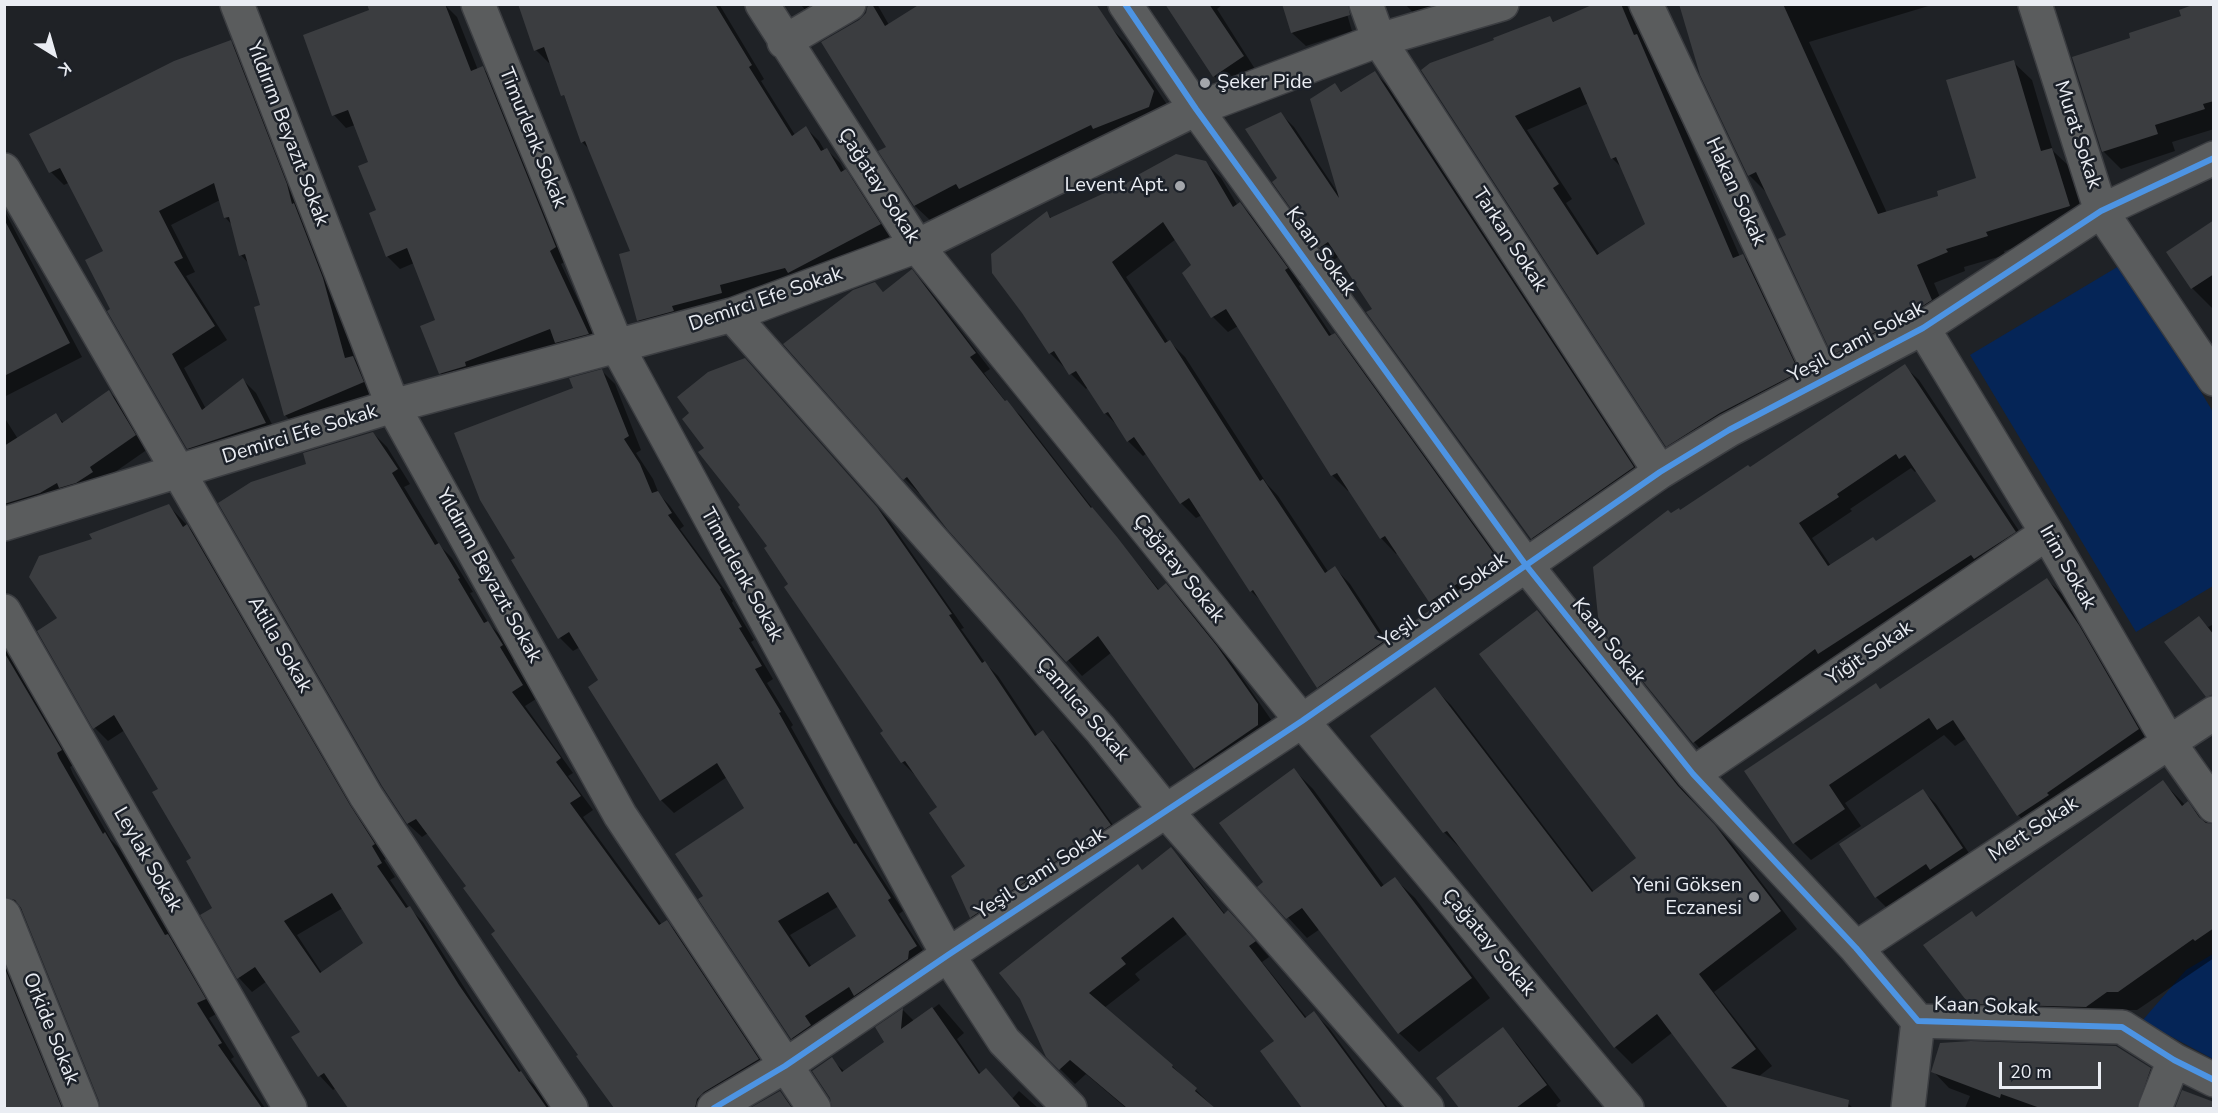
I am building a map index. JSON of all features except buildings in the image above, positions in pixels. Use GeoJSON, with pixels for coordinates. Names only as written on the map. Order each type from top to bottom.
{"type":"FeatureCollection","features":[{"type":"Feature","properties":{"kind":"street","name":"Yıldırım Beyazıt Sokak"},"geometry":{"type":"LineString","coordinates":[[237,4],[393,406],[620,815],[814,1108]]}},
{"type":"Feature","properties":{"kind":"street","name":"Timurlenk Sokak"},"geometry":{"type":"LineString","coordinates":[[478,4],[617,346],[948,955],[1004,1041],[1070,1108]]}},
{"type":"Feature","properties":{"kind":"street","name":"Çağatay Sokak"},"geometry":{"type":"LineString","coordinates":[[762,4],[784,42],[917,246],[1302,721],[1627,1108]]}},
{"type":"Feature","properties":{"kind":"street"},"geometry":{"type":"LineString","coordinates":[[784,42],[849,4]]}},
{"type":"Feature","properties":{"kind":"street","name":"Kaan Sokak"},"geometry":{"type":"LineString","coordinates":[[1125,4],[1196,109],[1525,564],[1693,774],[1856,948],[1918,1021],[2122,1027],[2174,1060],[2214,1080]]}},
{"type":"Feature","properties":{"kind":"street","name":"Tarkan Sokak"},"geometry":{"type":"LineString","coordinates":[[1366,4],[1379,40],[1660,472]]}},
{"type":"Feature","properties":{"kind":"street","name":"Demirci Efe Sokak"},"geometry":{"type":"LineString","coordinates":[[4,524],[393,406],[732,315],[917,246],[1196,109],[1379,40],[1502,4]]}},
{"type":"Feature","properties":{"kind":"street","name":"Hakan Sokak"},"geometry":{"type":"LineString","coordinates":[[1646,4],[1823,380]]}},
{"type":"Feature","properties":{"kind":"street","name":"Murat Sokak"},"geometry":{"type":"LineString","coordinates":[[2035,4],[2101,211],[2214,379]]}},
{"type":"Feature","properties":{"kind":"street","name":"Yeşil Cami Sokak"},"geometry":{"type":"LineString","coordinates":[[714,1108],[785,1066],[948,955],[1302,721],[1660,472],[1729,430],[1923,328],[2101,211],[2214,158]]}},
{"type":"Feature","properties":{"kind":"street","name":"Atilla Sokak"},"geometry":{"type":"LineString","coordinates":[[4,170],[366,796],[571,1108]]}},
{"type":"Feature","properties":{"kind":"street","name":"Çamlıca Sokak"},"geometry":{"type":"LineString","coordinates":[[732,315],[1100,729],[1166,811],[1426,1108]]}},
{"type":"Feature","properties":{"kind":"street","name":"Irim Sokak"},"geometry":{"type":"LineString","coordinates":[[1923,328],[2047,533],[2168,741],[2214,806]]}},
{"type":"Feature","properties":{"kind":"street","name":"Yiğit Sokak"},"geometry":{"type":"LineString","coordinates":[[1693,774],[2047,533]]}},
{"type":"Feature","properties":{"kind":"street","name":"Leylak Sokak"},"geometry":{"type":"LineString","coordinates":[[4,611],[290,1108]]}},
{"type":"Feature","properties":{"kind":"street","name":"Mert Sokak"},"geometry":{"type":"LineString","coordinates":[[1856,948],[2168,741],[2214,713]]}},
{"type":"Feature","properties":{"kind":"street","name":"Orkide Sokak"},"geometry":{"type":"LineString","coordinates":[[4,915],[82,1108]]}},
{"type":"Feature","properties":{"kind":"street"},"geometry":{"type":"LineString","coordinates":[[1908,1108],[1918,1021]]}},
{"type":"Feature","properties":{"kind":"street"},"geometry":{"type":"LineString","coordinates":[[2155,1108],[2174,1060]]}},
{"type":"Feature","properties":{"kind":"shaded area"},"geometry":{"type":"Polygon","coordinates":[[[2124,263],[2213,412],[2213,586],[2136,632],[1970,355],[2124,263]]]}},
{"type":"Feature","properties":{"kind":"shaded area"},"geometry":{"type":"Polygon","coordinates":[[[2213,954],[2213,1059],[2142,1021],[2186,970],[2213,954]]]}},
{"type":"Feature","properties":{"kind":"cycle path"},"geometry":{"type":"LineString","coordinates":[[1125,4],[1196,109],[1525,564],[1693,774],[1856,948],[1918,1021],[2122,1027],[2174,1060],[2214,1080]]}},
{"type":"Feature","properties":{"kind":"cycle path"},"geometry":{"type":"LineString","coordinates":[[714,1108],[785,1066],[948,955],[1302,721],[1660,472],[1729,430],[1923,328],[2101,211],[2214,158]]}},
{"type":"Feature","properties":{"kind":"place","name":"Şeker Pide"},"geometry":{"type":"Point","coordinates":[1205,83]}},
{"type":"Feature","properties":{"kind":"place","name":"Levent Apt."},"geometry":{"type":"Point","coordinates":[1180,186]}},
{"type":"Feature","properties":{"kind":"place","name":"Yeni Göksen Eczanesi"},"geometry":{"type":"Point","coordinates":[1754,897]}}]}
